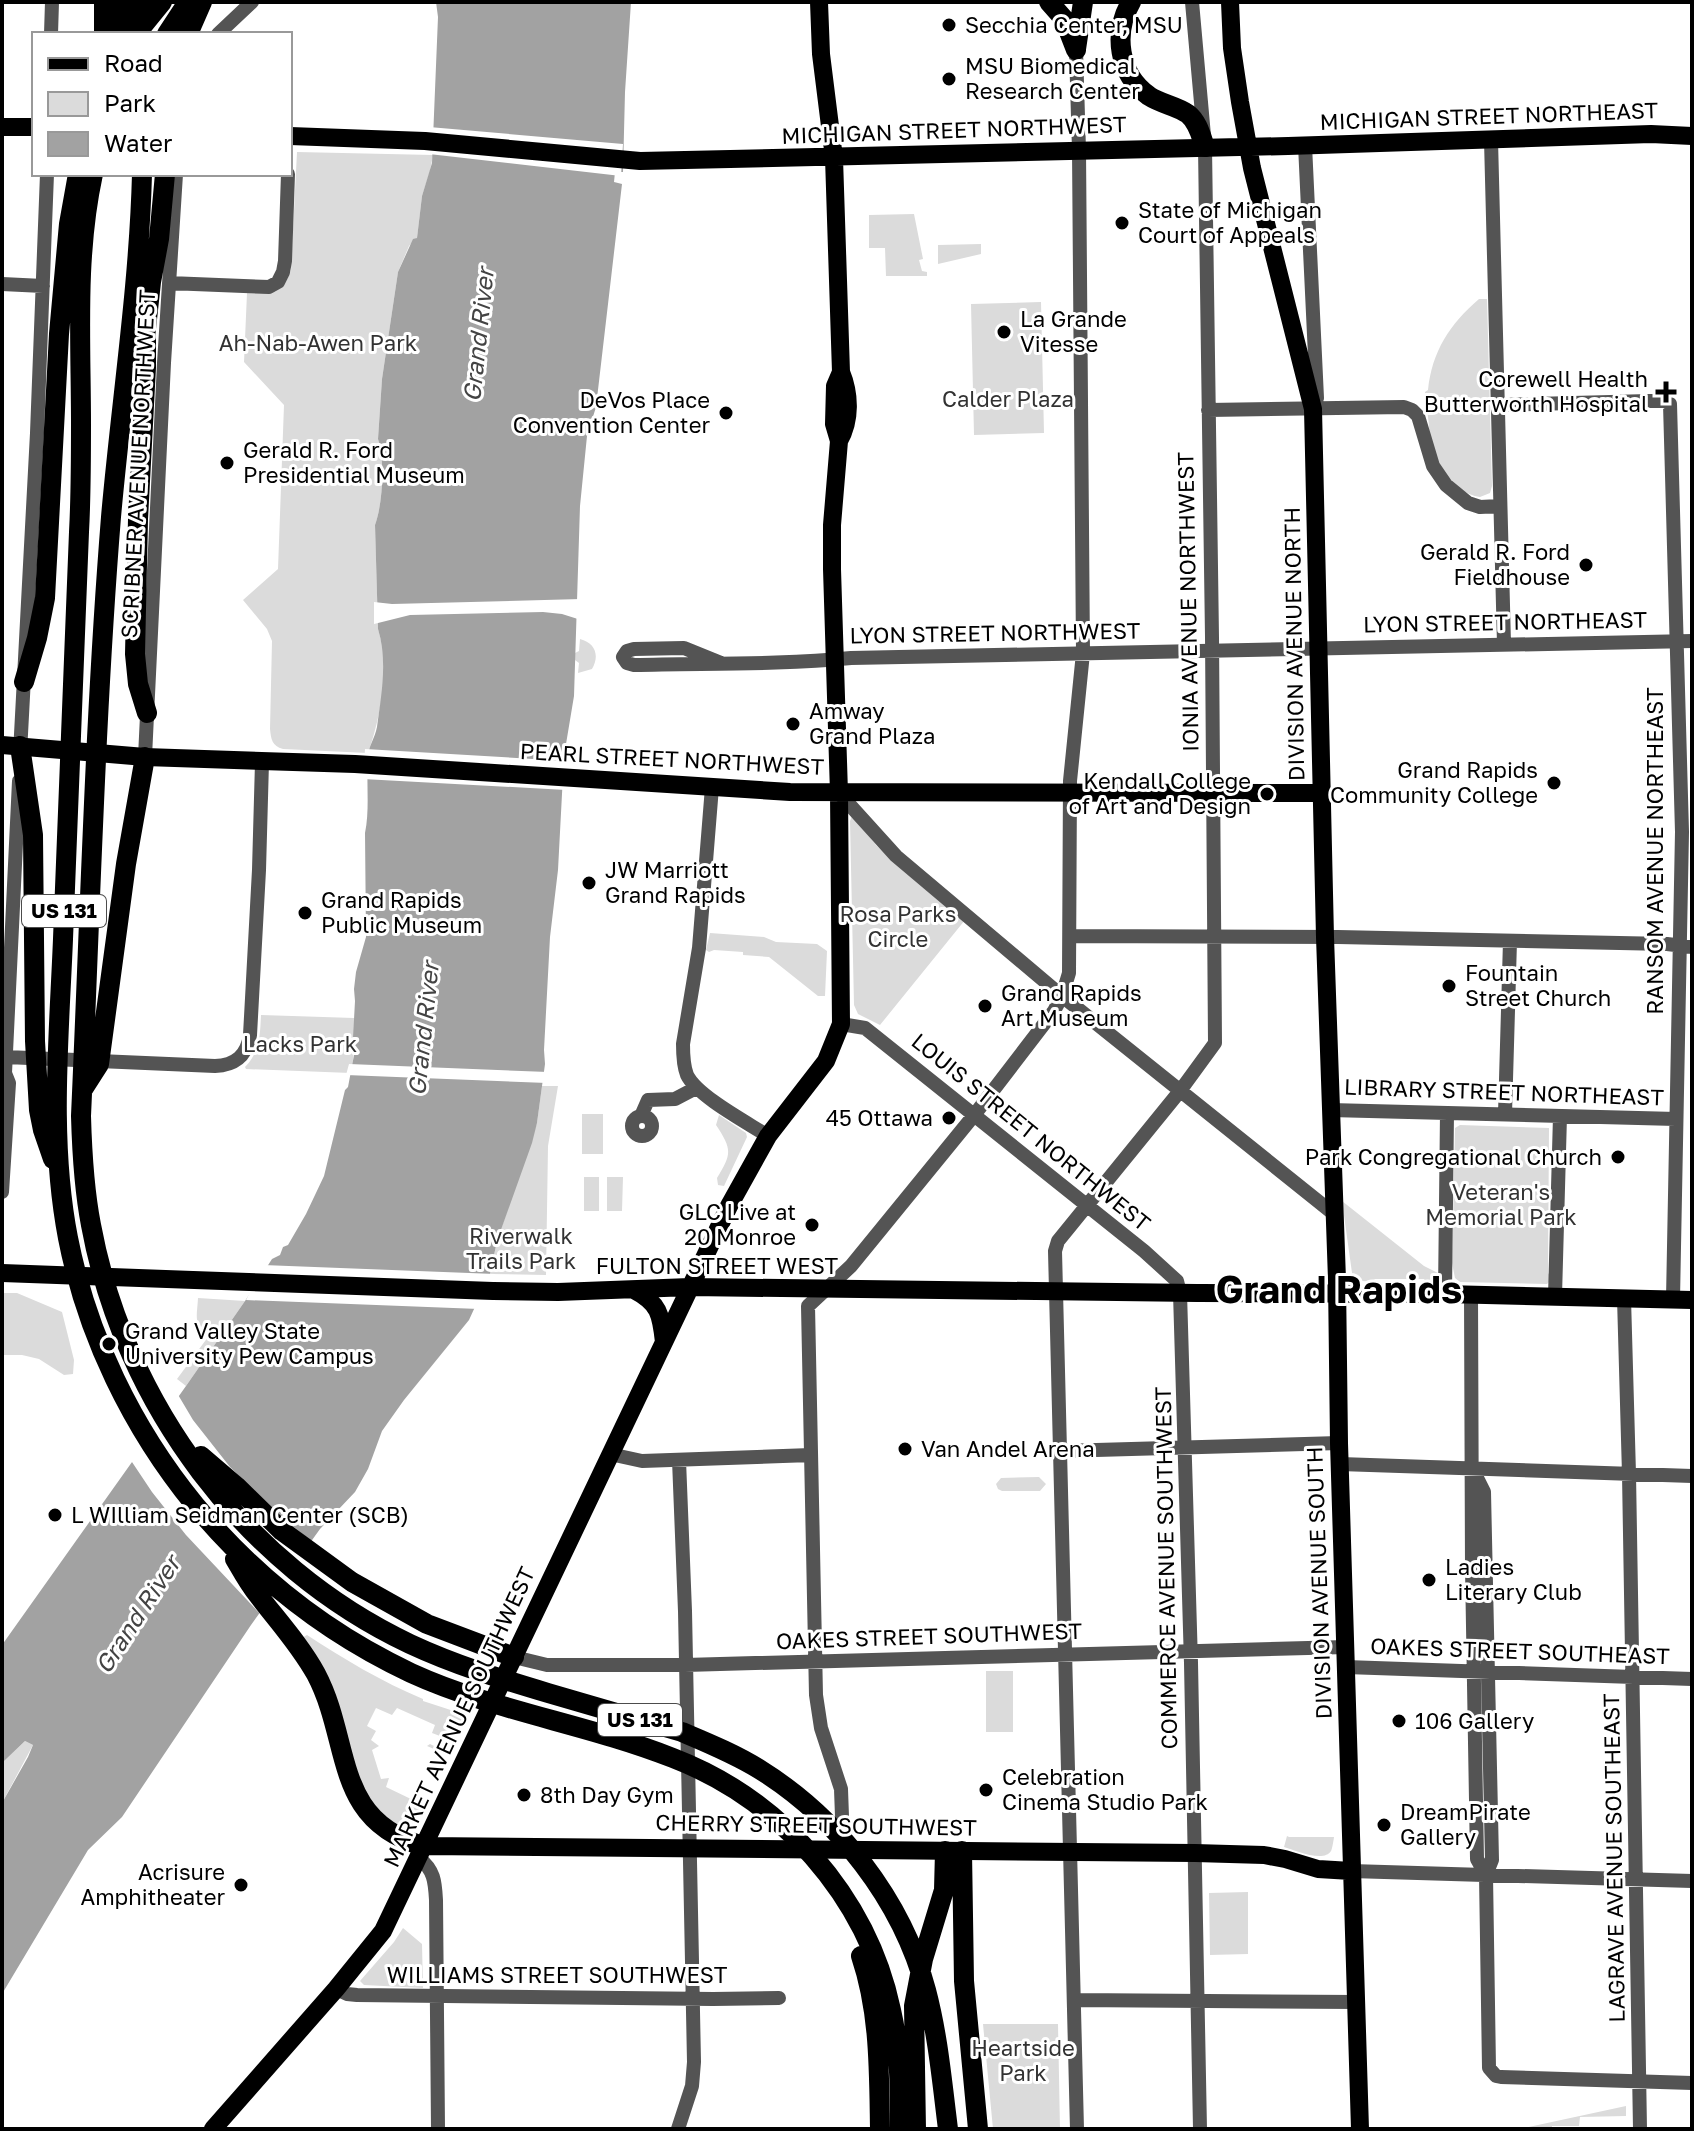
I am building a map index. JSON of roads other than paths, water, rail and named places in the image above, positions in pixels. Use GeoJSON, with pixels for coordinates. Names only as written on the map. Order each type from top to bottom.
{"type":"FeatureCollection","features":[{"type":"Feature","properties":{"kind":"highway"},"geometry":{"type":"LineString","coordinates":[[104,2],[104,32]]}},
{"type":"Feature","properties":{"kind":"highway"},"geometry":{"type":"LineString","coordinates":[[119,2],[124,32]]}},
{"type":"Feature","properties":{"kind":"highway"},"geometry":{"type":"LineString","coordinates":[[138,32],[141,2]]}},
{"type":"Feature","properties":{"kind":"highway"},"geometry":{"type":"LineString","coordinates":[[141,2],[148,32]]}},
{"type":"Feature","properties":{"kind":"highway"},"geometry":{"type":"LineString","coordinates":[[140,32],[164,2]]}},
{"type":"Feature","properties":{"kind":"highway"},"geometry":{"type":"LineString","coordinates":[[150,32],[164,2]]}},
{"type":"Feature","properties":{"kind":"highway"},"geometry":{"type":"LineString","coordinates":[[168,32],[188,2]]}},
{"type":"Feature","properties":{"kind":"highway"},"geometry":{"type":"LineString","coordinates":[[189,32],[202,2]]}},
{"type":"Feature","properties":{"kind":"highway"},"geometry":{"type":"LineString","coordinates":[[1049,2],[1064,19],[1076,50]]}},
{"type":"Feature","properties":{"kind":"highway"},"geometry":{"type":"LineString","coordinates":[[1076,50],[1083,2]]}},
{"type":"Feature","properties":{"kind":"highway"},"geometry":{"type":"LineString","coordinates":[[1131,2],[1120,34],[1125,67],[1150,97],[1188,114],[1212,147]]}},
{"type":"Feature","properties":{"kind":"highway"},"geometry":{"type":"LineString","coordinates":[[24,682],[45,598],[57,372],[69,224],[78,176]]}},
{"type":"Feature","properties":{"kind":"highway","name":"US 131"},"geometry":{"type":"LineString","coordinates":[[93,176],[85,212],[81,260],[79,525],[57,1078],[60,1179],[69,1245],[97,1338],[122,1395],[172,1476],[218,1532],[256,1570],[296,1603],[335,1631],[412,1674],[472,1696],[652,1750],[709,1774],[771,1816],[803,1845],[828,1875],[860,1925],[888,1995],[897,2046],[900,2129]]}},
{"type":"Feature","properties":{"kind":"highway"},"geometry":{"type":"LineString","coordinates":[[154,176],[160,282]]}},
{"type":"Feature","properties":{"kind":"highway"},"geometry":{"type":"LineString","coordinates":[[111,520],[125,473],[146,336],[160,282],[159,239],[165,176]]}},
{"type":"Feature","properties":{"kind":"highway","name":"US 131"},"geometry":{"type":"LineString","coordinates":[[141,180],[132,317],[111,520],[98,728],[93,1044],[99,1064],[85,1083],[84,1175],[94,1239],[123,1335],[143,1380],[187,1454],[230,1507],[273,1552],[310,1582],[371,1624],[408,1643],[483,1673],[682,1732],[736,1756],[788,1789],[826,1822],[856,1855],[906,1934],[926,1989],[948,2129]]}},
{"type":"Feature","properties":{"kind":"highway"},"geometry":{"type":"LineString","coordinates":[[66,274],[69,471],[79,525]]}},
{"type":"Feature","properties":{"kind":"highway"},"geometry":{"type":"LineString","coordinates":[[146,336],[135,654],[138,684],[147,713]]}},
{"type":"Feature","properties":{"kind":"highway"},"geometry":{"type":"LineString","coordinates":[[11,746],[33,835],[35,1059],[43,1130],[60,1179]]}},
{"type":"Feature","properties":{"kind":"highway"},"geometry":{"type":"LineString","coordinates":[[93,1044],[145,757]]}},
{"type":"Feature","properties":{"kind":"highway"},"geometry":{"type":"LineString","coordinates":[[174,1434],[236,1486],[282,1531],[352,1582],[412,1616],[514,1657]]}},
{"type":"Feature","properties":{"kind":"highway"},"geometry":{"type":"LineString","coordinates":[[218,1532],[255,1593],[295,1641],[318,1678],[335,1722],[349,1780],[364,1809],[421,1852]]}},
{"type":"Feature","properties":{"kind":"highway"},"geometry":{"type":"LineString","coordinates":[[916,2129],[914,2006],[923,1959],[953,1851]]}},
{"type":"Feature","properties":{"kind":"highway"},"geometry":{"type":"LineString","coordinates":[[953,1851],[978,2129]]}},
{"type":"Feature","properties":{"kind":"highway"},"geometry":{"type":"LineString","coordinates":[[828,1875],[860,1953],[872,1998],[878,2050],[880,2129]]}},
{"type":"Feature","properties":{"kind":"highway"},"geometry":{"type":"LineString","coordinates":[[926,1989],[928,2059],[935,2129]]}},
{"type":"Feature","properties":{"kind":"main road"},"geometry":{"type":"LineString","coordinates":[[819,2],[821,54],[834,158],[841,372],[835,386],[834,424],[839,441],[832,539],[841,1024]]}},
{"type":"Feature","properties":{"kind":"main road","name":"DIVISION AVENUE NORTH"},"geometry":{"type":"LineString","coordinates":[[1230,2],[1233,54],[1252,168],[1313,409],[1337,1294]]}},
{"type":"Feature","properties":{"kind":"main road"},"geometry":{"type":"LineString","coordinates":[[2,127],[32,127]]}},
{"type":"Feature","properties":{"kind":"main road","name":"MICHIGAN STREET NORTHEAST"},"geometry":{"type":"LineString","coordinates":[[1297,146],[1651,134],[1692,136]]}},
{"type":"Feature","properties":{"kind":"main road","name":"MICHIGAN STREET NORTHWEST"},"geometry":{"type":"LineString","coordinates":[[292,136],[425,141],[622,160],[1297,146]]}},
{"type":"Feature","properties":{"kind":"main road","name":"PEARL STREET NORTHWEST"},"geometry":{"type":"LineString","coordinates":[[11,746],[145,757],[355,764],[839,793],[1322,793]]}},
{"type":"Feature","properties":{"kind":"main road","name":"MARKET AVENUE SOUTHWEST"},"geometry":{"type":"LineString","coordinates":[[221,2126],[383,1931],[737,1191],[768,1136],[821,1069],[841,1024]]}},
{"type":"Feature","properties":{"kind":"main road","name":"FULTON STREET WEST"},"geometry":{"type":"LineString","coordinates":[[2,1273],[493,1291],[826,1288],[1471,1294],[1692,1300]]}},
{"type":"Feature","properties":{"kind":"main road"},"geometry":{"type":"LineString","coordinates":[[634,1290],[650,1299],[657,1308],[664,1343]]}},
{"type":"Feature","properties":{"kind":"main road","name":"DIVISION AVENUE SOUTH"},"geometry":{"type":"LineString","coordinates":[[1337,1294],[1355,1937],[1352,2129]]}},
{"type":"Feature","properties":{"kind":"main road","name":"CHERRY STREET SOUTHWEST"},"geometry":{"type":"LineString","coordinates":[[421,1852],[690,1848],[1195,1853],[1264,1855],[1318,1869],[1351,1871]]}},
{"type":"Feature","properties":{"kind":"main road","name":"DIVISION AVENUE SOUTH"},"geometry":{"type":"LineString","coordinates":[[1353,2002],[1360,2129]]}},
{"type":"Feature","properties":{"kind":"street"},"geometry":{"type":"LineString","coordinates":[[51,32],[52,2]]}},
{"type":"Feature","properties":{"kind":"street"},"geometry":{"type":"LineString","coordinates":[[220,32],[252,2]]}},
{"type":"Feature","properties":{"kind":"street","name":"IONIA AVENUE NORTHWEST"},"geometry":{"type":"LineString","coordinates":[[1077,2129],[1055,1251],[1058,1241],[1086,1204],[1180,1091],[1215,1043],[1208,410],[1212,147],[1192,2]]}},
{"type":"Feature","properties":{"kind":"street"},"geometry":{"type":"LineString","coordinates":[[843,1850],[841,1789],[818,1719],[808,1306],[853,1263],[975,1114],[1054,1011],[1069,973],[1069,792],[1083,653],[1076,50]]}},
{"type":"Feature","properties":{"kind":"street"},"geometry":{"type":"LineString","coordinates":[[1491,140],[1504,644]]}},
{"type":"Feature","properties":{"kind":"street"},"geometry":{"type":"LineString","coordinates":[[1297,146],[1317,398],[1313,409]]}},
{"type":"Feature","properties":{"kind":"street"},"geometry":{"type":"LineString","coordinates":[[2,1192],[9,1083],[5,1073],[11,746],[24,682],[47,176]]}},
{"type":"Feature","properties":{"kind":"street","name":"SCRIBNER AVENUE NORTHWEST"},"geometry":{"type":"LineString","coordinates":[[145,757],[160,282],[176,176]]}},
{"type":"Feature","properties":{"kind":"street"},"geometry":{"type":"LineString","coordinates":[[160,282],[269,287],[278,282],[285,261],[291,176]]}},
{"type":"Feature","properties":{"kind":"street"},"geometry":{"type":"LineString","coordinates":[[2,284],[43,286]]}},
{"type":"Feature","properties":{"kind":"street","name":"RANSOM AVENUE NORTHEAST"},"geometry":{"type":"LineString","coordinates":[[1498,405],[1669,403],[1684,641],[1676,684],[1686,946],[1676,1119],[1673,1299]]}},
{"type":"Feature","properties":{"kind":"street"},"geometry":{"type":"LineString","coordinates":[[1208,410],[1404,407],[1418,416],[1433,466],[1446,485],[1468,503],[1480,507],[1500,506]]}},
{"type":"Feature","properties":{"kind":"street","name":"LYON STREET NORTHEAST"},"geometry":{"type":"LineString","coordinates":[[1318,647],[1684,641]]}},
{"type":"Feature","properties":{"kind":"street","name":"LYON STREET NORTHWEST"},"geometry":{"type":"LineString","coordinates":[[721,663],[684,648],[634,649],[627,651],[623,657],[627,663],[634,665],[721,663],[834,659],[1212,651],[1318,647]]}},
{"type":"Feature","properties":{"kind":"street"},"geometry":{"type":"LineString","coordinates":[[6,1057],[215,1066],[233,1063],[241,1058],[250,1035],[259,886],[262,762]]}},
{"type":"Feature","properties":{"kind":"street"},"geometry":{"type":"LineString","coordinates":[[712,787],[699,948],[683,1044],[686,1072],[696,1088],[768,1136]]}},
{"type":"Feature","properties":{"kind":"street"},"geometry":{"type":"LineString","coordinates":[[839,793],[896,856],[1062,996],[1334,1214]]}},
{"type":"Feature","properties":{"kind":"street"},"geometry":{"type":"LineString","coordinates":[[1070,936],[1325,937],[1686,946]]}},
{"type":"Feature","properties":{"kind":"street"},"geometry":{"type":"LineString","coordinates":[[1505,1114],[1510,941]]}},
{"type":"Feature","properties":{"kind":"street","name":"LOUIS STREET NORTHWEST"},"geometry":{"type":"LineString","coordinates":[[841,1024],[865,1028],[975,1114],[1174,1277],[1180,1293]]}},
{"type":"Feature","properties":{"kind":"street"},"geometry":{"type":"LineString","coordinates":[[9,1083],[24,1063],[35,1059]]}},
{"type":"Feature","properties":{"kind":"street"},"geometry":{"type":"LineString","coordinates":[[641,1116],[648,1100],[675,1099],[696,1088]]}},
{"type":"Feature","properties":{"kind":"street","name":"LIBRARY STREET NORTHEAST"},"geometry":{"type":"LineString","coordinates":[[1330,1110],[1676,1119]]}},
{"type":"Feature","properties":{"kind":"street"},"geometry":{"type":"LineString","coordinates":[[1445,1294],[1447,1113]]}},
{"type":"Feature","properties":{"kind":"street"},"geometry":{"type":"LineString","coordinates":[[1555,1296],[1560,1116]]}},
{"type":"Feature","properties":{"kind":"street","name":"COMMERCE AVENUE SOUTHWEST"},"geometry":{"type":"LineString","coordinates":[[1180,1293],[1200,2129]]}},
{"type":"Feature","properties":{"kind":"street"},"geometry":{"type":"LineString","coordinates":[[1471,1294],[1472,1468],[1481,1671],[1477,1859],[1486,1875],[1489,2065],[1493,2074],[1501,2077],[1692,2083]]}},
{"type":"Feature","properties":{"kind":"street","name":"LAGRAVE AVENUE SOUTHEAST"},"geometry":{"type":"LineString","coordinates":[[1624,1298],[1640,2129]]}},
{"type":"Feature","properties":{"kind":"street"},"geometry":{"type":"LineString","coordinates":[[1061,1451],[1339,1443]]}},
{"type":"Feature","properties":{"kind":"street"},"geometry":{"type":"LineString","coordinates":[[610,1454],[642,1461],[811,1455]]}},
{"type":"Feature","properties":{"kind":"street"},"geometry":{"type":"LineString","coordinates":[[678,2129],[692,2086],[694,2062],[679,1460]]}},
{"type":"Feature","properties":{"kind":"street"},"geometry":{"type":"LineString","coordinates":[[1340,1464],[1692,1476]]}},
{"type":"Feature","properties":{"kind":"street","name":"OAKES STREET SOUTHWEST"},"geometry":{"type":"LineString","coordinates":[[514,1657],[547,1665],[685,1665],[1346,1647]]}},
{"type":"Feature","properties":{"kind":"street","name":"OAKES STREET SOUTHEAST"},"geometry":{"type":"LineString","coordinates":[[1346,1667],[1692,1679]]}},
{"type":"Feature","properties":{"kind":"street"},"geometry":{"type":"LineString","coordinates":[[421,1852],[435,1881],[438,2129]]}},
{"type":"Feature","properties":{"kind":"street"},"geometry":{"type":"LineString","coordinates":[[1351,1871],[1692,1881]]}},
{"type":"Feature","properties":{"kind":"street","name":"WILLIAMS STREET SOUTHWEST"},"geometry":{"type":"LineString","coordinates":[[336,1989],[357,1995],[779,1998]]}},
{"type":"Feature","properties":{"kind":"street"},"geometry":{"type":"LineString","coordinates":[[1074,2000],[1353,2002]]}},
{"type":"Feature","properties":{"kind":"water","name":"Grand River"},"geometry":{"type":"Polygon","coordinates":[[[436,2],[631,2],[623,172],[615,172],[614,182],[622,184],[596,407],[587,436],[580,506],[574,696],[564,756],[558,870],[550,937],[545,1064],[537,1123],[497,1241],[490,1274],[469,1320],[382,1431],[368,1469],[355,1492],[320,1529],[251,1625],[122,1817],[88,1850],[2,1994],[2,1803],[33,1745],[25,1741],[2,1763],[2,1645],[272,1259],[288,1245],[324,1176],[348,1087],[355,1050],[356,972],[366,937],[368,753],[377,727],[383,679],[375,525],[382,482],[378,439],[382,379],[398,272],[413,239],[417,238],[422,196],[432,163],[436,2]]]}},
{"type":"Feature","properties":{"kind":"place","name":"Secchia Center, MSU"},"geometry":{"type":"Point","coordinates":[949,25]}},
{"type":"Feature","properties":{"kind":"place","name":"MSU Biomedical Research Center"},"geometry":{"type":"Point","coordinates":[949,79]}},
{"type":"Feature","properties":{"kind":"place","name":"State of Michigan Court of Appeals"},"geometry":{"type":"Point","coordinates":[1122,223]}},
{"type":"Feature","properties":{"kind":"place","name":"La Grande Vitesse"},"geometry":{"type":"Point","coordinates":[1004,332]}},
{"type":"Feature","properties":{"kind":"place","name":"Corewell Health Butterworth Hospital"},"geometry":{"type":"Point","coordinates":[1666,392]}},
{"type":"Feature","properties":{"kind":"place","name":"DeVos Place Convention Center"},"geometry":{"type":"Point","coordinates":[726,413]}},
{"type":"Feature","properties":{"kind":"place","name":"Gerald R. Ford Presidential Museum"},"geometry":{"type":"Point","coordinates":[227,463]}},
{"type":"Feature","properties":{"kind":"place","name":"Gerald R. Ford Fieldhouse"},"geometry":{"type":"Point","coordinates":[1586,565]}},
{"type":"Feature","properties":{"kind":"place","name":"Amway Grand Plaza"},"geometry":{"type":"Point","coordinates":[793,724]}},
{"type":"Feature","properties":{"kind":"place","name":"Grand Rapids Community College"},"geometry":{"type":"Point","coordinates":[1554,783]}},
{"type":"Feature","properties":{"kind":"place","name":"Kendall College of Art and Design"},"geometry":{"type":"Point","coordinates":[1267,794]}},
{"type":"Feature","properties":{"kind":"place","name":"JW Marriott Grand Rapids"},"geometry":{"type":"Point","coordinates":[589,883]}},
{"type":"Feature","properties":{"kind":"place","name":"Grand Rapids Public Museum"},"geometry":{"type":"Point","coordinates":[305,913]}},
{"type":"Feature","properties":{"kind":"place","name":"Fountain Street Church"},"geometry":{"type":"Point","coordinates":[1449,986]}},
{"type":"Feature","properties":{"kind":"place","name":"Grand Rapids Art Museum"},"geometry":{"type":"Point","coordinates":[985,1006]}},
{"type":"Feature","properties":{"kind":"place","name":"45 Ottawa"},"geometry":{"type":"Point","coordinates":[949,1118]}},
{"type":"Feature","properties":{"kind":"place","name":"Park Congregational Church"},"geometry":{"type":"Point","coordinates":[1618,1157]}},
{"type":"Feature","properties":{"kind":"place","name":"GLC Live at 20 Monroe"},"geometry":{"type":"Point","coordinates":[812,1225]}},
{"type":"Feature","properties":{"kind":"place","name":"Grand Valley State University Pew Campus"},"geometry":{"type":"Point","coordinates":[109,1344]}},
{"type":"Feature","properties":{"kind":"place","name":"Van Andel Arena"},"geometry":{"type":"Point","coordinates":[905,1449]}},
{"type":"Feature","properties":{"kind":"place","name":"L WIlliam Seidman Center (SCB)"},"geometry":{"type":"Point","coordinates":[55,1515]}},
{"type":"Feature","properties":{"kind":"place","name":"Ladies Literary Club"},"geometry":{"type":"Point","coordinates":[1429,1580]}},
{"type":"Feature","properties":{"kind":"place","name":"106 Gallery"},"geometry":{"type":"Point","coordinates":[1399,1721]}},
{"type":"Feature","properties":{"kind":"place","name":"Celebration Cinema Studio Park"},"geometry":{"type":"Point","coordinates":[986,1790]}},
{"type":"Feature","properties":{"kind":"place","name":"8th Day Gym"},"geometry":{"type":"Point","coordinates":[524,1795]}},
{"type":"Feature","properties":{"kind":"place","name":"DreamPirate Gallery"},"geometry":{"type":"Point","coordinates":[1384,1825]}},
{"type":"Feature","properties":{"kind":"place","name":"Acrisure Amphitheater"},"geometry":{"type":"Point","coordinates":[241,1885]}},
{"type":"Feature","properties":{"kind":"district","name":"Grand Rapids"},"geometry":{"type":"Point","coordinates":[1339,1290]}},
{"type":"Feature","properties":{"kind":"park label","name":"Ah-Nab-Awen Park"},"geometry":{"type":"Point","coordinates":[318,343]}},
{"type":"Feature","properties":{"kind":"park label","name":"Calder Plaza"},"geometry":{"type":"Point","coordinates":[1008,399]}},
{"type":"Feature","properties":{"kind":"park label","name":"Rosa Parks Circle"},"geometry":{"type":"Point","coordinates":[898,926]}},
{"type":"Feature","properties":{"kind":"park label","name":"Lacks Park"},"geometry":{"type":"Point","coordinates":[300,1044]}},
{"type":"Feature","properties":{"kind":"park label","name":"Veteran's Memorial Park"},"geometry":{"type":"Point","coordinates":[1501,1204]}},
{"type":"Feature","properties":{"kind":"park label","name":"Riverwalk Trails Park"},"geometry":{"type":"Point","coordinates":[521,1248]}},
{"type":"Feature","properties":{"kind":"park label","name":"Heartside Park"},"geometry":{"type":"Point","coordinates":[1023,2060]}}]}
